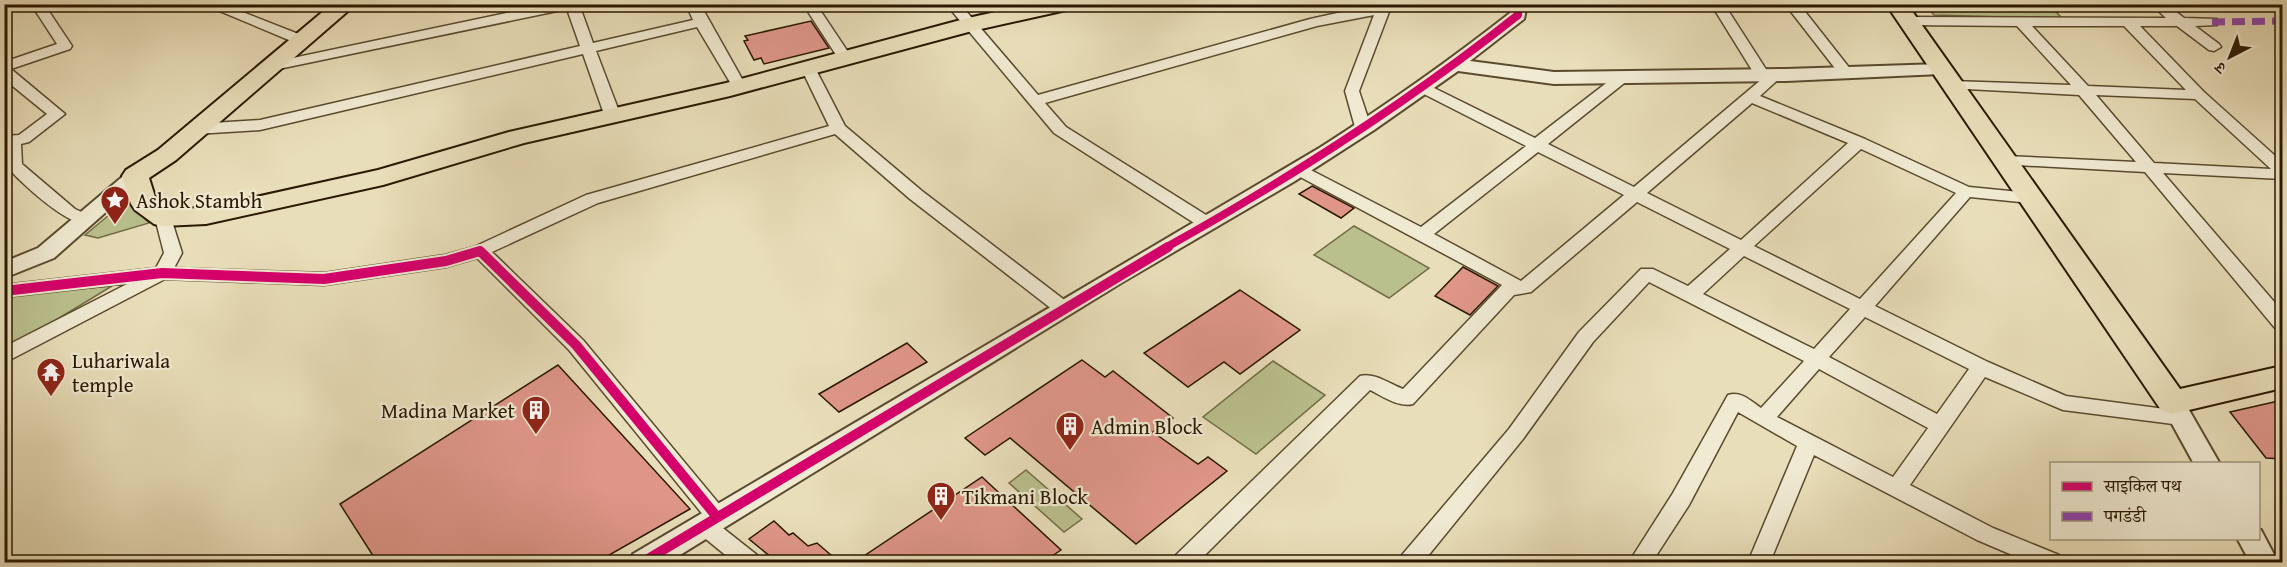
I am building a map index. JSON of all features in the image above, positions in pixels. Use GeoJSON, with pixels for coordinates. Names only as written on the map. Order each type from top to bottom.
{"type":"FeatureCollection","features":[{"type":"Feature","properties":{"kind":"main road"},"geometry":{"type":"LineString","coordinates":[[346,4],[269,67],[167,156],[135,176],[144,204],[163,218],[206,216],[361,182],[518,137],[739,86],[968,26],[1063,4]]}},
{"type":"Feature","properties":{"kind":"main road"},"geometry":{"type":"LineString","coordinates":[[1902,13],[2176,410],[2283,377]]}},
{"type":"Feature","properties":{"kind":"street"},"geometry":{"type":"LineString","coordinates":[[37,4],[65,45],[4,69],[57,114],[23,139],[9,141],[14,165],[69,213],[84,220]]}},
{"type":"Feature","properties":{"kind":"street"},"geometry":{"type":"LineString","coordinates":[[209,4],[301,40]]}},
{"type":"Feature","properties":{"kind":"street"},"geometry":{"type":"LineString","coordinates":[[269,67],[571,4],[612,114]]}},
{"type":"Feature","properties":{"kind":"street"},"geometry":{"type":"LineString","coordinates":[[693,4],[701,22],[727,62],[739,86]]}},
{"type":"Feature","properties":{"kind":"street"},"geometry":{"type":"LineString","coordinates":[[809,4],[846,58]]}},
{"type":"Feature","properties":{"kind":"street"},"geometry":{"type":"LineString","coordinates":[[952,4],[968,26],[1060,130],[1208,224]]}},
{"type":"Feature","properties":{"kind":"street"},"geometry":{"type":"LineString","coordinates":[[643,562],[665,552],[711,521],[893,416],[1144,259],[1208,224],[1363,127],[1455,65],[1518,15],[1518,4]]}},
{"type":"Feature","properties":{"kind":"street"},"geometry":{"type":"LineString","coordinates":[[1716,4],[1769,75]]}},
{"type":"Feature","properties":{"kind":"street"},"geometry":{"type":"LineString","coordinates":[[1791,4],[1846,73]]}},
{"type":"Feature","properties":{"kind":"street"},"geometry":{"type":"LineString","coordinates":[[2157,4],[2214,47]]}},
{"type":"Feature","properties":{"kind":"street"},"geometry":{"type":"LineString","coordinates":[[1035,101],[1315,22],[1384,7]]}},
{"type":"Feature","properties":{"kind":"street"},"geometry":{"type":"LineString","coordinates":[[1363,127],[1352,90],[1384,7]]}},
{"type":"Feature","properties":{"kind":"street"},"geometry":{"type":"LineString","coordinates":[[1902,13],[2020,21],[2212,22]]}},
{"type":"Feature","properties":{"kind":"street"},"geometry":{"type":"LineString","coordinates":[[2020,21],[2083,90],[2283,323]]}},
{"type":"Feature","properties":{"kind":"street"},"geometry":{"type":"LineString","coordinates":[[189,135],[260,125],[701,22]]}},
{"type":"Feature","properties":{"kind":"street"},"geometry":{"type":"LineString","coordinates":[[2128,22],[2199,95],[2283,172]]}},
{"type":"Feature","properties":{"kind":"street"},"geometry":{"type":"LineString","coordinates":[[1455,65],[1554,78],[1846,73],[1946,77],[2083,90],[2199,95]]}},
{"type":"Feature","properties":{"kind":"street"},"geometry":{"type":"LineString","coordinates":[[808,68],[838,128],[916,195],[1064,309]]}},
{"type":"Feature","properties":{"kind":"street"},"geometry":{"type":"LineString","coordinates":[[1510,289],[1525,288],[1749,97],[1769,75]]}},
{"type":"Feature","properties":{"kind":"street"},"geometry":{"type":"LineString","coordinates":[[1422,236],[1623,77]]}},
{"type":"Feature","properties":{"kind":"street"},"geometry":{"type":"LineString","coordinates":[[1421,87],[1981,367],[2063,404],[2176,410],[2206,462]]}},
{"type":"Feature","properties":{"kind":"street"},"geometry":{"type":"LineString","coordinates":[[1749,97],[1859,142],[1966,192],[2030,198]]}},
{"type":"Feature","properties":{"kind":"street"},"geometry":{"type":"LineString","coordinates":[[4,291],[162,273],[324,279],[446,261],[480,250],[592,199],[838,128]]}},
{"type":"Feature","properties":{"kind":"street"},"geometry":{"type":"LineString","coordinates":[[1690,295],[1859,142]]}},
{"type":"Feature","properties":{"kind":"street"},"geometry":{"type":"LineString","coordinates":[[2005,161],[2150,169],[2283,172]]}},
{"type":"Feature","properties":{"kind":"street"},"geometry":{"type":"LineString","coordinates":[[1184,562],[1367,381],[1406,399],[1514,284],[1297,169]]}},
{"type":"Feature","properties":{"kind":"street"},"geometry":{"type":"LineString","coordinates":[[4,271],[46,253],[135,176]]}},
{"type":"Feature","properties":{"kind":"street"},"geometry":{"type":"LineString","coordinates":[[1763,419],[1815,358],[1966,192]]}},
{"type":"Feature","properties":{"kind":"street"},"geometry":{"type":"LineString","coordinates":[[4,356],[162,273],[173,253],[163,218]]}},
{"type":"Feature","properties":{"kind":"street"},"geometry":{"type":"LineString","coordinates":[[480,250],[576,345],[711,521],[749,562]]}},
{"type":"Feature","properties":{"kind":"street"},"geometry":{"type":"LineString","coordinates":[[1410,562],[1516,434],[1586,337],[1647,273],[1815,358],[1940,425]]}},
{"type":"Feature","properties":{"kind":"street"},"geometry":{"type":"LineString","coordinates":[[1898,486],[1981,367]]}},
{"type":"Feature","properties":{"kind":"street"},"geometry":{"type":"LineString","coordinates":[[1640,562],[1681,500],[1735,400],[1763,419],[1898,486],[1985,534],[2051,562]]}},
{"type":"Feature","properties":{"kind":"street"},"geometry":{"type":"LineString","coordinates":[[1759,562],[1809,443]]}},
{"type":"Feature","properties":{"kind":"street"},"geometry":{"type":"LineString","coordinates":[[2252,540],[2264,562]]}},
{"type":"Feature","properties":{"kind":"green space"},"geometry":{"type":"Polygon","coordinates":[[[1925,5],[2049,5],[2063,19],[1934,15],[1925,5]]]}},
{"type":"Feature","properties":{"kind":"green space"},"geometry":{"type":"Polygon","coordinates":[[[127,200],[149,223],[98,238],[85,235],[127,200]]]}},
{"type":"Feature","properties":{"kind":"green space"},"geometry":{"type":"Polygon","coordinates":[[[1354,226],[1429,268],[1389,298],[1314,255],[1354,226]]]}},
{"type":"Feature","properties":{"kind":"green space"},"geometry":{"type":"Polygon","coordinates":[[[112,286],[5,351],[5,295],[112,286]]]}},
{"type":"Feature","properties":{"kind":"green space"},"geometry":{"type":"Polygon","coordinates":[[[1273,361],[1325,395],[1256,454],[1203,417],[1273,361]]]}},
{"type":"Feature","properties":{"kind":"green space"},"geometry":{"type":"Polygon","coordinates":[[[1026,470],[1082,519],[1064,532],[1009,483],[1026,470]]]}},
{"type":"Feature","properties":{"kind":"building"},"geometry":{"type":"Polygon","coordinates":[[[811,21],[829,48],[764,64],[761,58],[754,60],[744,41],[748,40],[745,36],[811,21]]]}},
{"type":"Feature","properties":{"kind":"building"},"geometry":{"type":"Polygon","coordinates":[[[1312,186],[1354,208],[1341,218],[1299,194],[1312,186]]]}},
{"type":"Feature","properties":{"kind":"building"},"geometry":{"type":"Polygon","coordinates":[[[1463,267],[1498,286],[1470,315],[1435,296],[1463,267]]]}},
{"type":"Feature","properties":{"kind":"building"},"geometry":{"type":"Polygon","coordinates":[[[1240,290],[1300,330],[1240,374],[1224,362],[1188,387],[1144,353],[1240,290]]]}},
{"type":"Feature","properties":{"kind":"building"},"geometry":{"type":"Polygon","coordinates":[[[907,343],[927,362],[839,412],[819,394],[907,343]]]}},
{"type":"Feature","properties":{"kind":"building","name":"Admin Block"},"geometry":{"type":"Polygon","coordinates":[[[1082,360],[1105,377],[1113,371],[1173,418],[1153,432],[1198,464],[1208,457],[1227,471],[1136,544],[1010,438],[985,455],[965,438],[1082,360]]]}},
{"type":"Feature","properties":{"kind":"building","name":"Madina Market"},"geometry":{"type":"Polygon","coordinates":[[[558,365],[690,509],[597,562],[377,562],[340,504],[558,365]]]}},
{"type":"Feature","properties":{"kind":"building"},"geometry":{"type":"Polygon","coordinates":[[[2283,400],[2283,459],[2266,458],[2230,412],[2283,400]]]}},
{"type":"Feature","properties":{"kind":"building","name":"Tikmani Block"},"geometry":{"type":"Polygon","coordinates":[[[982,477],[1061,550],[1043,562],[855,562],[982,477]]]}},
{"type":"Feature","properties":{"kind":"building"},"geometry":{"type":"Polygon","coordinates":[[[774,521],[789,535],[793,533],[808,546],[817,543],[839,562],[770,562],[769,559],[772,558],[749,539],[774,521]]]}},
{"type":"Feature","properties":{"kind":"marked path"},"geometry":{"type":"LineString","coordinates":[[2212,22],[2282,21]]}},
{"type":"Feature","properties":{"kind":"cycle path"},"geometry":{"type":"LineString","coordinates":[[643,562],[1328,151],[1406,99],[1482,44],[1518,15],[1519,4]]}},
{"type":"Feature","properties":{"kind":"cycle path"},"geometry":{"type":"LineString","coordinates":[[4,291],[162,273],[324,279],[446,261],[480,251],[576,345],[717,517]]}},
{"type":"Feature","properties":{"kind":"place","name":"Ashok Stambh"},"geometry":{"type":"Point","coordinates":[115,226]}},
{"type":"Feature","properties":{"kind":"place","name":"Luhariwala temple"},"geometry":{"type":"Point","coordinates":[51,398]}},
{"type":"Feature","properties":{"kind":"place","name":"Madina Market"},"geometry":{"type":"Point","coordinates":[536,436]}},
{"type":"Feature","properties":{"kind":"place","name":"Admin Block"},"geometry":{"type":"Point","coordinates":[1070,452]}},
{"type":"Feature","properties":{"kind":"place","name":"Tikmani Block"},"geometry":{"type":"Point","coordinates":[941,522]}}]}
